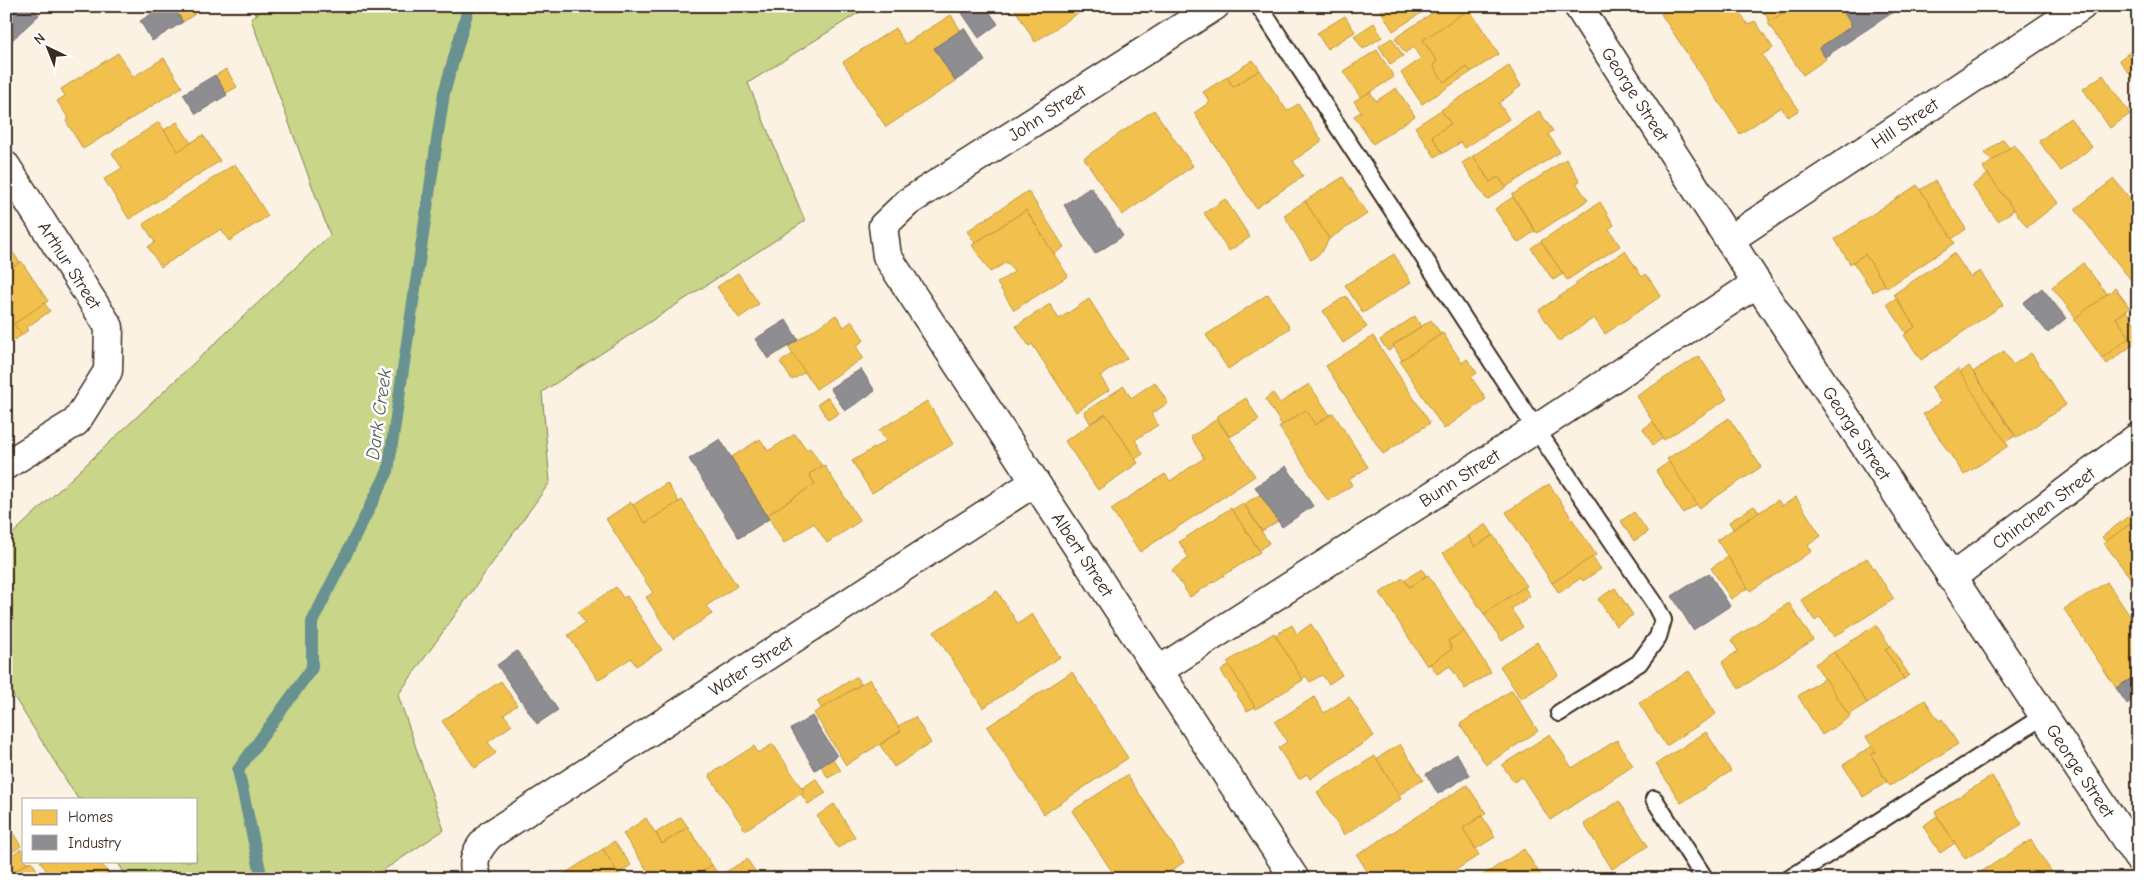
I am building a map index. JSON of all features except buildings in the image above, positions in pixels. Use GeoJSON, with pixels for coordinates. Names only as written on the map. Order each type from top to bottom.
{"type":"FeatureCollection","features":[{"type":"Feature","properties":{"kind":"street","name":"John Street"},"geometry":{"type":"LineString","coordinates":[[883,226],[908,202],[1215,6]]}},
{"type":"Feature","properties":{"kind":"street","name":"George Street"},"geometry":{"type":"LineString","coordinates":[[1578,6],[2042,717],[2138,858]]}},
{"type":"Feature","properties":{"kind":"street","name":"Hill Street"},"geometry":{"type":"LineString","coordinates":[[1729,240],[2082,6]]}},
{"type":"Feature","properties":{"kind":"street","name":"Arthur Street"},"geometry":{"type":"LineString","coordinates":[[6,166],[109,327],[108,371],[76,422],[6,465]]}},
{"type":"Feature","properties":{"kind":"street","name":"Albert Street"},"geometry":{"type":"LineString","coordinates":[[883,226],[887,256],[1295,879]]}},
{"type":"Feature","properties":{"kind":"street","name":"Bunn Street"},"geometry":{"type":"LineString","coordinates":[[1158,671],[1536,428],[1757,283]]}},
{"type":"Feature","properties":{"kind":"street","name":"Chinchen Street"},"geometry":{"type":"LineString","coordinates":[[1951,578],[2138,438]]}},
{"type":"Feature","properties":{"kind":"street","name":"Water Street"},"geometry":{"type":"LineString","coordinates":[[476,868],[479,846],[490,835],[1035,482]]}},
{"type":"Feature","properties":{"kind":"lane"},"geometry":{"type":"LineString","coordinates":[[1259,6],[1536,428],[1655,604],[1663,620],[1658,637],[1639,663],[1559,713]]}},
{"type":"Feature","properties":{"kind":"lane"},"geometry":{"type":"LineString","coordinates":[[1789,879],[2042,717]]}},
{"type":"Feature","properties":{"kind":"lane"},"geometry":{"type":"LineString","coordinates":[[1654,799],[1706,879]]}},
{"type":"Feature","properties":{"kind":"green space"},"geometry":{"type":"Polygon","coordinates":[[[267,6],[869,6],[748,83],[805,221],[542,392],[550,482],[398,695],[444,830],[370,879],[128,879],[118,862],[198,862],[198,798],[77,798],[6,684],[6,540],[330,235],[251,19],[267,6]]]}},
{"type":"Feature","properties":{"kind":"waterway","name":"Dark Creek"},"geometry":{"type":"LineString","coordinates":[[262,879],[238,770],[312,668],[312,622],[388,471],[444,93],[469,6]]}}]}
